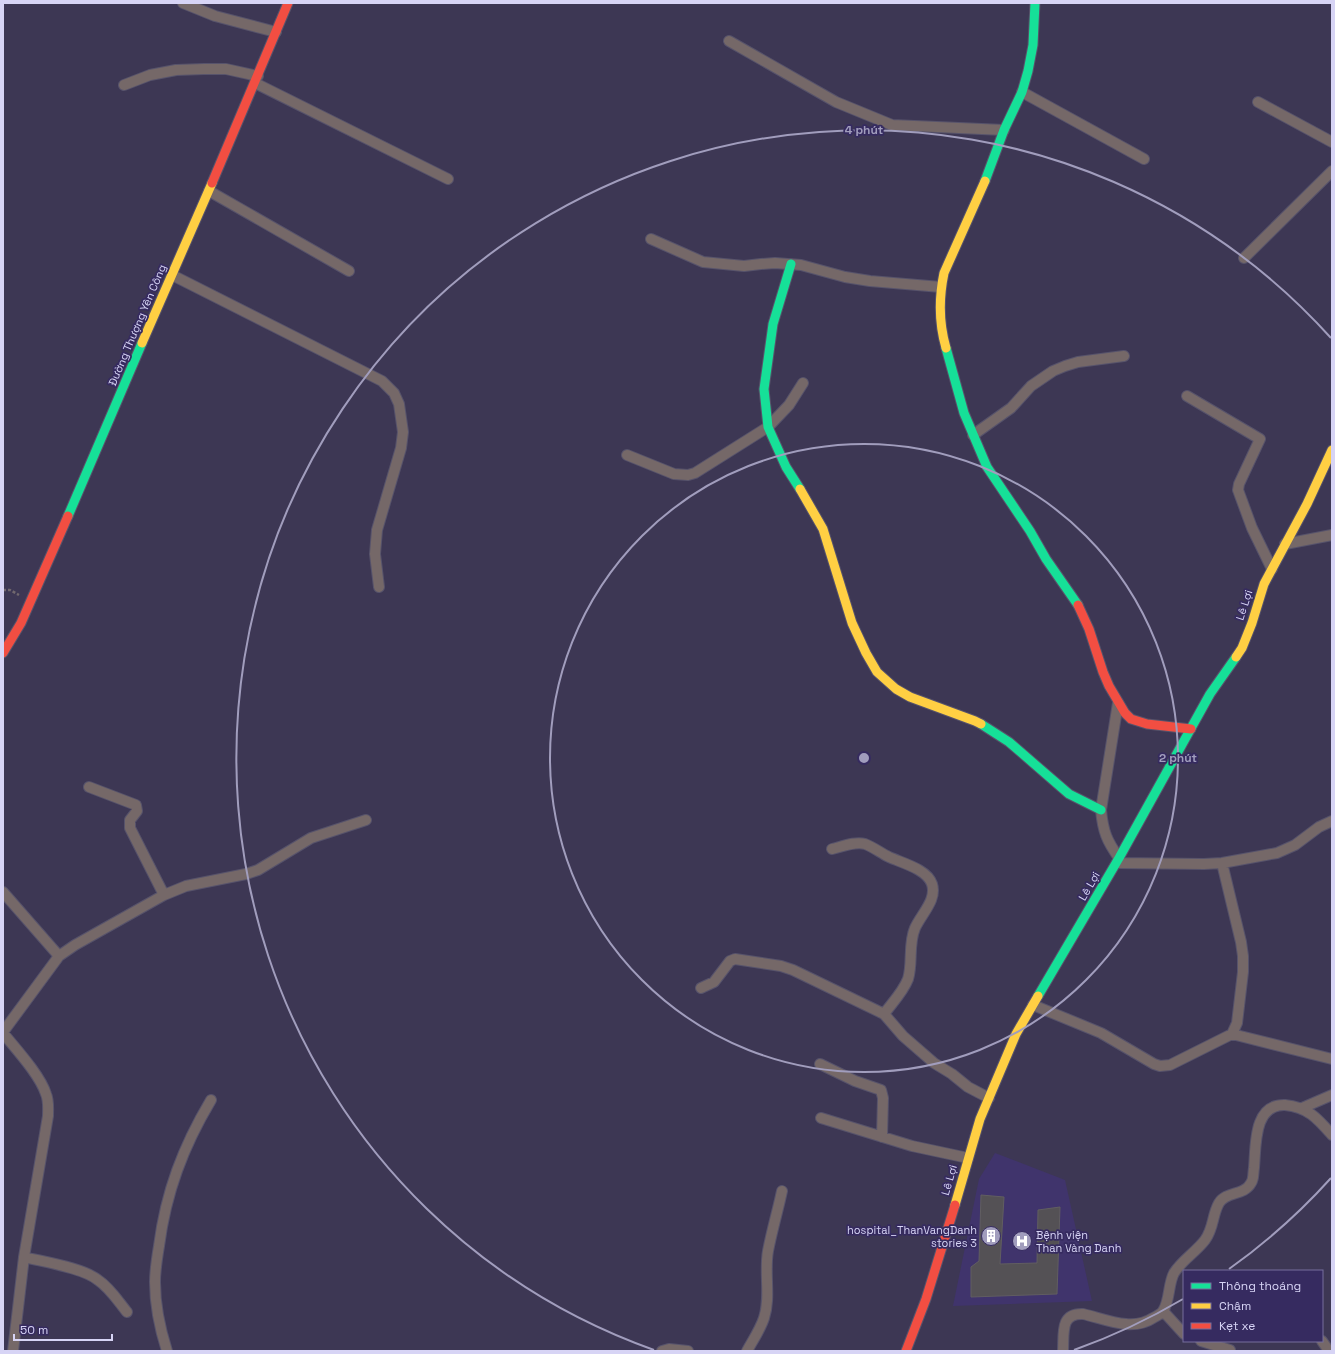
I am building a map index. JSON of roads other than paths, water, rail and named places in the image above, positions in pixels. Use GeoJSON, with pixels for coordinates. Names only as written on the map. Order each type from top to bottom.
{"type":"FeatureCollection","features":[{"type":"Feature","properties":{"kind":"street"},"geometry":{"type":"LineString","coordinates":[[183,3],[215,16],[276,32]]}},
{"type":"Feature","properties":{"kind":"street","name":"Đường Thượng Yên Công"},"geometry":{"type":"LineString","coordinates":[[3,653],[20,624],[209,191],[288,3]]}},
{"type":"Feature","properties":{"kind":"street"},"geometry":{"type":"LineString","coordinates":[[1035,3],[1033,45],[1022,92],[1004,130],[981,190],[947,264],[941,287],[940,307],[944,341],[964,413],[987,467],[1078,604],[1089,629],[1103,672],[1125,714],[1131,719],[1147,724],[1191,729]]}},
{"type":"Feature","properties":{"kind":"street"},"geometry":{"type":"LineString","coordinates":[[729,41],[836,102],[892,126],[1004,130]]}},
{"type":"Feature","properties":{"kind":"street"},"geometry":{"type":"LineString","coordinates":[[124,85],[150,75],[183,70],[226,69],[256,80],[448,179]]}},
{"type":"Feature","properties":{"kind":"street"},"geometry":{"type":"LineString","coordinates":[[1022,92],[1144,159]]}},
{"type":"Feature","properties":{"kind":"street"},"geometry":{"type":"LineString","coordinates":[[1258,102],[1332,142]]}},
{"type":"Feature","properties":{"kind":"street"},"geometry":{"type":"LineString","coordinates":[[1244,258],[1332,170]]}},
{"type":"Feature","properties":{"kind":"street"},"geometry":{"type":"LineString","coordinates":[[209,191],[349,271]]}},
{"type":"Feature","properties":{"kind":"street"},"geometry":{"type":"LineString","coordinates":[[651,239],[703,262],[744,266],[761,264],[801,265],[845,277],[870,281],[941,287]]}},
{"type":"Feature","properties":{"kind":"street"},"geometry":{"type":"LineString","coordinates":[[791,264],[773,324],[764,388],[768,427],[786,467],[823,529],[852,623],[866,653],[877,672],[896,689],[910,697],[975,722],[993,731],[1069,794],[1101,810]]}},
{"type":"Feature","properties":{"kind":"street"},"geometry":{"type":"LineString","coordinates":[[172,275],[382,381],[394,393],[399,404],[403,432],[400,448],[376,530],[375,554],[379,587]]}},
{"type":"Feature","properties":{"kind":"street"},"geometry":{"type":"LineString","coordinates":[[973,435],[1011,408],[1031,386],[1053,371],[1090,359],[1124,356]]}},
{"type":"Feature","properties":{"kind":"street"},"geometry":{"type":"LineString","coordinates":[[627,455],[674,474],[688,476],[768,427],[789,405],[803,384]]}},
{"type":"Feature","properties":{"kind":"street"},"geometry":{"type":"LineString","coordinates":[[1187,396],[1260,439],[1239,484],[1238,490],[1252,528],[1272,569]]}},
{"type":"Feature","properties":{"kind":"street","name":"Lê Lợi"},"geometry":{"type":"LineString","coordinates":[[906,1351],[926,1299],[980,1119],[1016,1034],[1118,861],[1210,694],[1242,648],[1264,584],[1307,504],[1332,450]]}},
{"type":"Feature","properties":{"kind":"street"},"geometry":{"type":"LineString","coordinates":[[1285,544],[1332,535]]}},
{"type":"Feature","properties":{"kind":"street"},"geometry":{"type":"LineString","coordinates":[[1118,703],[1101,810],[1102,822],[1108,841],[1118,861],[1204,864],[1222,863],[1277,853],[1296,845],[1319,827],[1332,820]]}},
{"type":"Feature","properties":{"kind":"street"},"geometry":{"type":"LineString","coordinates":[[89,787],[136,804],[137,811],[130,820],[130,828],[164,895]]}},
{"type":"Feature","properties":{"kind":"street"},"geometry":{"type":"LineString","coordinates":[[13,1351],[24,1257],[48,1116],[48,1104],[47,1096],[42,1083],[3,1033],[59,956],[75,945],[164,895],[186,886],[246,874],[258,870],[311,838],[366,820]]}},
{"type":"Feature","properties":{"kind":"street"},"geometry":{"type":"LineString","coordinates":[[832,849],[849,844],[864,844],[883,855],[923,871],[928,876],[932,884],[932,900],[914,929],[908,978],[904,987],[884,1014]]}},
{"type":"Feature","properties":{"kind":"street"},"geometry":{"type":"LineString","coordinates":[[1033,1005],[1101,1033],[1160,1066],[1170,1065],[1232,1034],[1237,1023],[1243,972],[1243,956],[1222,863]]}},
{"type":"Feature","properties":{"kind":"street"},"geometry":{"type":"LineString","coordinates":[[3,892],[59,956]]}},
{"type":"Feature","properties":{"kind":"street"},"geometry":{"type":"LineString","coordinates":[[701,988],[714,982],[732,960],[738,959],[781,966],[793,970],[884,1014],[903,1036],[934,1063],[952,1074],[968,1087],[989,1098]]}},
{"type":"Feature","properties":{"kind":"street"},"geometry":{"type":"LineString","coordinates":[[1232,1034],[1332,1059]]}},
{"type":"Feature","properties":{"kind":"street"},"geometry":{"type":"LineString","coordinates":[[820,1064],[855,1082],[881,1090],[883,1098],[882,1137]]}},
{"type":"Feature","properties":{"kind":"street"},"geometry":{"type":"LineString","coordinates":[[1302,1108],[1332,1095]]}},
{"type":"Feature","properties":{"kind":"street"},"geometry":{"type":"LineString","coordinates":[[167,1351],[158,1310],[155,1283],[162,1226],[170,1191],[179,1162],[195,1127],[211,1100]]}},
{"type":"Feature","properties":{"kind":"street"},"geometry":{"type":"LineString","coordinates":[[1063,1351],[1064,1331],[1069,1316],[1083,1314],[1132,1325],[1149,1321],[1163,1310],[1174,1274],[1180,1265],[1206,1239],[1212,1229],[1220,1203],[1227,1196],[1243,1191],[1252,1182],[1257,1135],[1260,1121],[1264,1113],[1283,1105],[1302,1108],[1319,1120],[1332,1135]]}},
{"type":"Feature","properties":{"kind":"street"},"geometry":{"type":"LineString","coordinates":[[821,1118],[912,1146],[968,1158]]}},
{"type":"Feature","properties":{"kind":"street"},"geometry":{"type":"LineString","coordinates":[[747,1351],[761,1327],[764,1317],[767,1299],[766,1272],[768,1250],[782,1190]]}},
{"type":"Feature","properties":{"kind":"street"},"geometry":{"type":"LineString","coordinates":[[24,1257],[83,1272],[97,1279],[107,1287],[127,1312]]}},
{"type":"Feature","properties":{"kind":"street"},"geometry":{"type":"LineString","coordinates":[[1163,1310],[1183,1333]]}},
{"type":"Feature","properties":{"kind":"street"},"geometry":{"type":"LineString","coordinates":[[1204,1342],[1230,1350]]}},
{"type":"Feature","properties":{"kind":"street"},"geometry":{"type":"LineString","coordinates":[[1323,1342],[1329,1351]]}},
{"type":"Feature","properties":{"kind":"street"},"geometry":{"type":"LineString","coordinates":[[662,1351],[669,1349],[688,1351]]}},
{"type":"Feature","properties":{"kind":"place","name":"hospital_ThanVangDanh stories 3"},"geometry":{"type":"Point","coordinates":[991,1236]}},
{"type":"Feature","properties":{"kind":"place","name":"Bệnh viện Than Vàng Danh"},"geometry":{"type":"Point","coordinates":[1022,1241]}}]}
